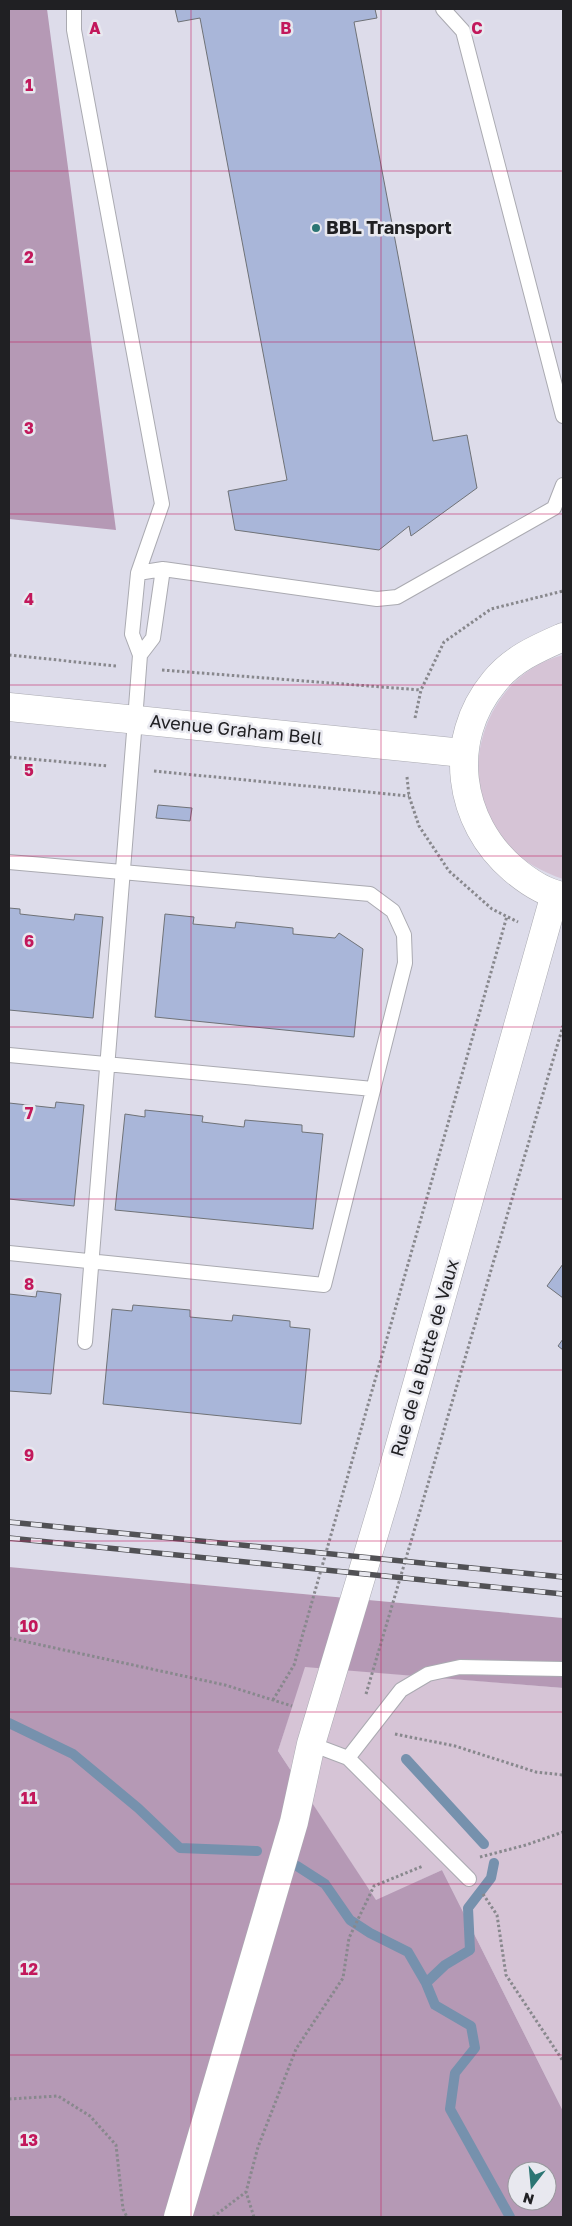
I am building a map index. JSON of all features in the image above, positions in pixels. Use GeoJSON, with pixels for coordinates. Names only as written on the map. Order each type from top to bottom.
{"type":"FeatureCollection","features":[{"type":"Feature","properties":{"kind":"street"},"geometry":{"type":"LineString","coordinates":[[559,895],[524,879],[497,856],[478,826],[466,794],[463,753],[472,718],[494,682],[525,654],[563,637]]}},
{"type":"Feature","properties":{"kind":"street","name":"Avenue Graham Bell"},"geometry":{"type":"LineString","coordinates":[[9,707],[463,753]]}},
{"type":"Feature","properties":{"kind":"street","name":"Rue de la Butte de Vaux"},"geometry":{"type":"LineString","coordinates":[[178,2217],[294,1822],[311,1744],[390,1481],[559,895]]}},
{"type":"Feature","properties":{"kind":"lane"},"geometry":{"type":"LineString","coordinates":[[74,9],[74,30],[162,504],[138,573],[132,634],[139,662],[85,1342]]}},
{"type":"Feature","properties":{"kind":"lane"},"geometry":{"type":"LineString","coordinates":[[444,9],[463,31],[563,416]]}},
{"type":"Feature","properties":{"kind":"lane"},"geometry":{"type":"LineString","coordinates":[[138,573],[163,568],[377,599],[397,597],[554,508],[563,485]]}},
{"type":"Feature","properties":{"kind":"lane"},"geometry":{"type":"LineString","coordinates":[[139,662],[153,638],[163,568]]}},
{"type":"Feature","properties":{"kind":"lane"},"geometry":{"type":"LineString","coordinates":[[9,862],[370,894],[393,911],[404,935],[405,963],[324,1285],[9,1253]]}},
{"type":"Feature","properties":{"kind":"lane"},"geometry":{"type":"LineString","coordinates":[[9,1055],[373,1088]]}},
{"type":"Feature","properties":{"kind":"lane"},"geometry":{"type":"LineString","coordinates":[[348,1758],[401,1690],[428,1674],[460,1667],[563,1670]]}},
{"type":"Feature","properties":{"kind":"lane"},"geometry":{"type":"LineString","coordinates":[[311,1744],[348,1758],[469,1879]]}},
{"type":"Feature","properties":{"kind":"path"},"geometry":{"type":"LineString","coordinates":[[9,655],[139,662],[421,690]]}},
{"type":"Feature","properties":{"kind":"path"},"geometry":{"type":"LineString","coordinates":[[9,757],[409,796]]}},
{"type":"Feature","properties":{"kind":"path"},"geometry":{"type":"LineString","coordinates":[[273,1700],[294,1665],[506,916]]}},
{"type":"Feature","properties":{"kind":"path"},"geometry":{"type":"LineString","coordinates":[[563,1026],[366,1694],[354,1723],[455,1746],[536,1772],[563,1775]]}},
{"type":"Feature","properties":{"kind":"path"},"geometry":{"type":"LineString","coordinates":[[9,1638],[225,1685],[321,1714]]}},
{"type":"Feature","properties":{"kind":"path"},"geometry":{"type":"LineString","coordinates":[[254,2217],[246,2192],[258,2147],[296,2048],[343,1978],[349,1938],[374,1886],[446,1857],[475,1858],[526,1845],[563,1832]]}},
{"type":"Feature","properties":{"kind":"path"},"geometry":{"type":"LineString","coordinates":[[489,1900],[497,1915],[506,1975],[563,2061]]}},
{"type":"Feature","properties":{"kind":"path"},"geometry":{"type":"LineString","coordinates":[[9,2099],[58,2096],[90,2116],[116,2145],[124,2210],[127,2217]]}},
{"type":"Feature","properties":{"kind":"path"},"geometry":{"type":"LineString","coordinates":[[213,2217],[246,2192]]}},
{"type":"Feature","properties":{"kind":"shaded area"},"geometry":{"type":"Polygon","coordinates":[[[9,9],[563,9],[563,1618],[9,1567],[9,9]]]}},
{"type":"Feature","properties":{"kind":"shaded area"},"geometry":{"type":"Polygon","coordinates":[[[9,9],[47,9],[116,530],[9,519],[9,9]]]}},
{"type":"Feature","properties":{"kind":"shaded area"},"geometry":{"type":"Polygon","coordinates":[[[563,655],[563,879],[530,864],[503,840],[488,815],[480,788],[479,759],[484,732],[496,706],[513,684],[536,666],[563,655]]]}},
{"type":"Feature","properties":{"kind":"shaded area"},"geometry":{"type":"Polygon","coordinates":[[[9,1567],[563,1618],[563,1688],[305,1667],[278,1751],[376,1900],[442,1870],[563,2111],[563,2217],[9,2217],[9,1567]]]}},
{"type":"Feature","properties":{"kind":"shaded area"},"geometry":{"type":"Polygon","coordinates":[[[304,1666],[563,1688],[563,2111],[442,1870],[376,1901],[278,1751],[304,1666]]]}},
{"type":"Feature","properties":{"kind":"building","name":"BBL Transport"},"geometry":{"type":"Polygon","coordinates":[[[175,9],[375,9],[377,18],[354,22],[433,441],[467,435],[477,488],[411,536],[409,526],[379,550],[235,530],[228,491],[287,480],[200,18],[178,22],[175,9]]]}},
{"type":"Feature","properties":{"kind":"building"},"geometry":{"type":"Polygon","coordinates":[[[158,805],[192,808],[190,821],[156,818],[158,805]]]}},
{"type":"Feature","properties":{"kind":"building"},"geometry":{"type":"Polygon","coordinates":[[[9,908],[20,909],[20,914],[74,920],[75,914],[103,917],[93,1018],[9,1010],[9,908]]]}},
{"type":"Feature","properties":{"kind":"building"},"geometry":{"type":"Polygon","coordinates":[[[165,914],[194,917],[193,924],[235,928],[236,922],[293,928],[293,934],[335,938],[339,933],[363,949],[354,1037],[155,1017],[165,914]]]}},
{"type":"Feature","properties":{"kind":"building"},"geometry":{"type":"Polygon","coordinates":[[[56,1102],[84,1105],[74,1206],[9,1199],[9,1103],[55,1108],[56,1102]]]}},
{"type":"Feature","properties":{"kind":"building"},"geometry":{"type":"Polygon","coordinates":[[[145,1110],[203,1116],[202,1122],[244,1127],[245,1120],[302,1125],[302,1132],[323,1134],[313,1229],[115,1210],[125,1114],[145,1117],[145,1110]]]}},
{"type":"Feature","properties":{"kind":"building"},"geometry":{"type":"Polygon","coordinates":[[[563,1264],[563,1298],[547,1286],[563,1264]]]}},
{"type":"Feature","properties":{"kind":"building"},"geometry":{"type":"Polygon","coordinates":[[[37,1291],[61,1294],[51,1394],[9,1391],[9,1294],[36,1297],[37,1291]]]}},
{"type":"Feature","properties":{"kind":"building"},"geometry":{"type":"Polygon","coordinates":[[[133,1305],[190,1310],[190,1317],[232,1321],[233,1315],[290,1321],[290,1327],[310,1329],[301,1424],[103,1404],[112,1309],[132,1311],[133,1305]]]}},
{"type":"Feature","properties":{"kind":"building"},"geometry":{"type":"Polygon","coordinates":[[[563,1339],[563,1350],[558,1346],[563,1339]]]}},
{"type":"Feature","properties":{"kind":"waterway"},"geometry":{"type":"LineString","coordinates":[[9,1723],[73,1754],[138,1808],[180,1848],[257,1851]]}},
{"type":"Feature","properties":{"kind":"waterway"},"geometry":{"type":"LineString","coordinates":[[406,1759],[484,1844]]}},
{"type":"Feature","properties":{"kind":"waterway"},"geometry":{"type":"LineString","coordinates":[[426,1983],[445,1965],[470,1950],[468,1908],[491,1878],[494,1863]]}},
{"type":"Feature","properties":{"kind":"waterway"},"geometry":{"type":"LineString","coordinates":[[297,1866],[325,1884],[350,1920],[370,1933],[408,1952],[426,1983],[435,2005],[471,2026],[475,2048],[455,2073],[450,2109],[510,2217]]}},
{"type":"Feature","properties":{"kind":"railway"},"geometry":{"type":"LineString","coordinates":[[9,1522],[563,1577]]}},
{"type":"Feature","properties":{"kind":"railway"},"geometry":{"type":"LineString","coordinates":[[9,1538],[563,1594]]}},
{"type":"Feature","properties":{"kind":"place","name":"BBL Transport"},"geometry":{"type":"Point","coordinates":[316,228]}}]}
